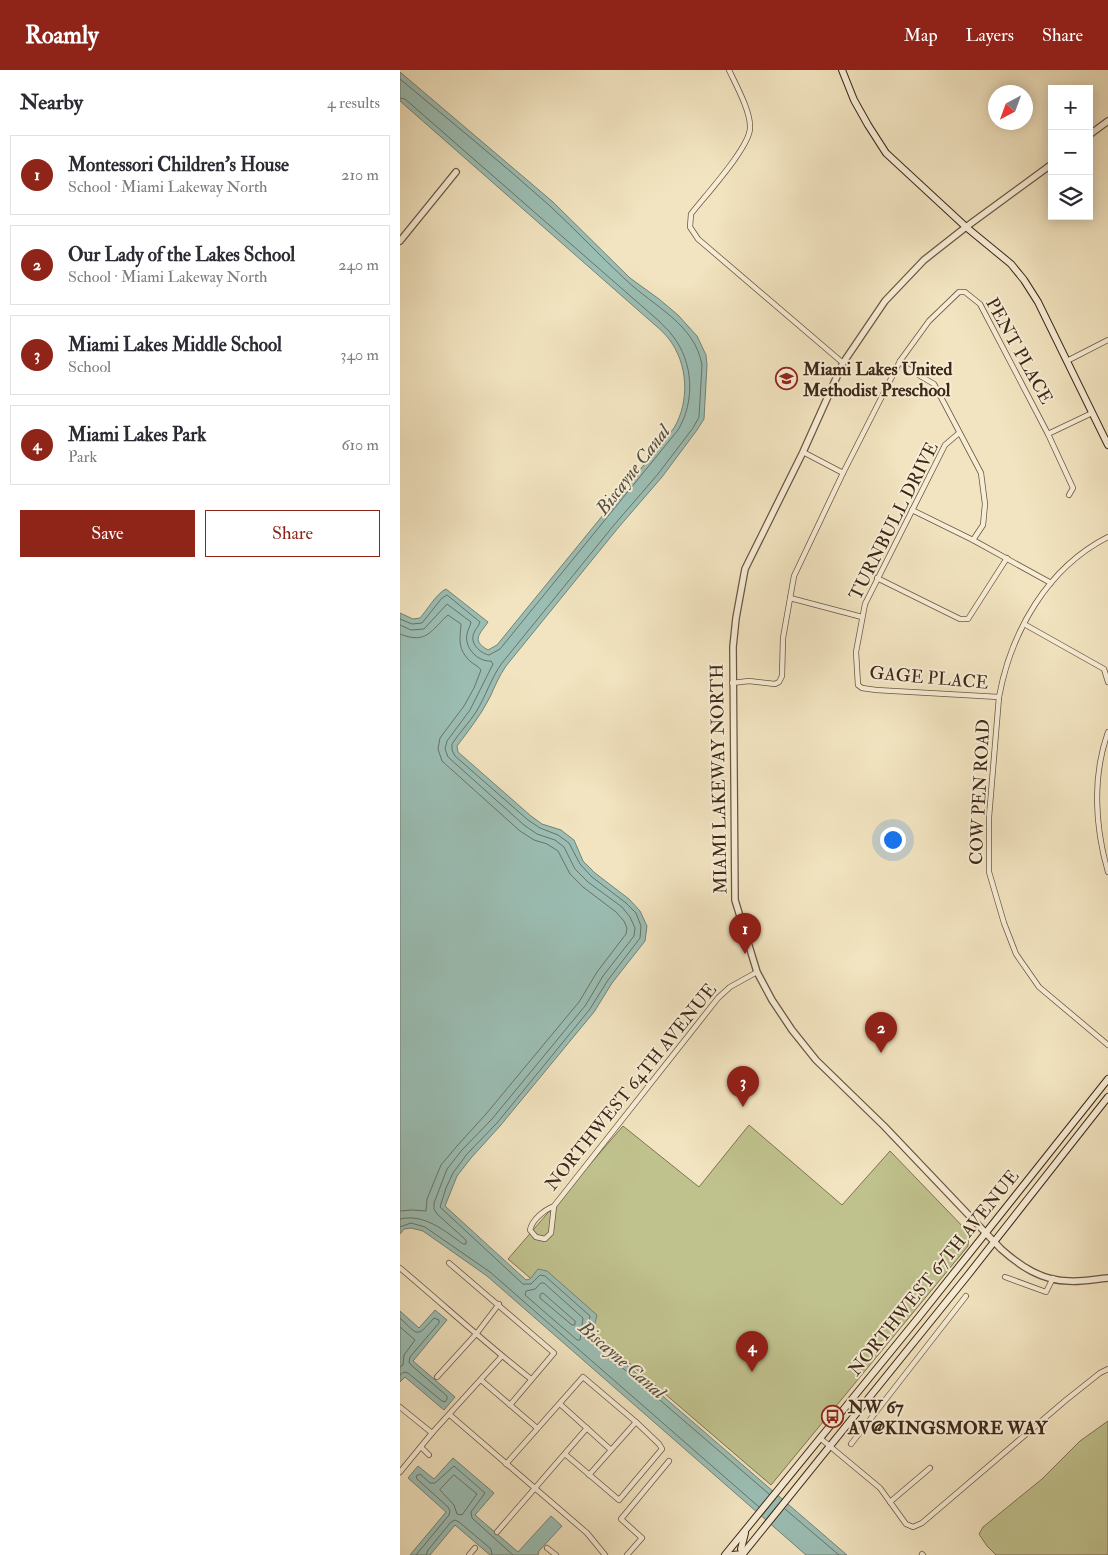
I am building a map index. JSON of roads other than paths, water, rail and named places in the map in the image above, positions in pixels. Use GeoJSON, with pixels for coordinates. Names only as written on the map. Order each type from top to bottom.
{"type":"FeatureCollection","features":[{"type":"Feature","properties":{"kind":"main road"},"geometry":{"type":"LineString","coordinates":[[842,70],[864,117],[886,153],[1010,264],[1024,280],[1038,302],[1108,445]]}},
{"type":"Feature","properties":{"kind":"main road","name":"NORTHWEST 67TH AVENUE"},"geometry":{"type":"LineString","coordinates":[[725,1555],[903,1337],[1108,1079]]}},
{"type":"Feature","properties":{"kind":"main road","name":"NORTHWEST 67TH AVENUE"},"geometry":{"type":"LineString","coordinates":[[743,1555],[1108,1097]]}},
{"type":"Feature","properties":{"kind":"main road"},"geometry":{"type":"LineString","coordinates":[[903,1337],[912,1344]]}},
{"type":"Feature","properties":{"kind":"main road"},"geometry":{"type":"LineString","coordinates":[[732,1555],[743,1555],[741,1549],[745,1532]]}},
{"type":"Feature","properties":{"kind":"street"},"geometry":{"type":"LineString","coordinates":[[729,70],[749,117],[750,130],[743,147],[691,214],[690,226],[698,239],[843,363]]}},
{"type":"Feature","properties":{"kind":"street"},"geometry":{"type":"LineString","coordinates":[[1093,132],[1108,121]]}},
{"type":"Feature","properties":{"kind":"street","name":"MIAMI LAKEWAY NORTH"},"geometry":{"type":"LineString","coordinates":[[1048,167],[966,226],[924,260],[891,296],[843,363],[804,452],[746,569],[736,618],[733,647],[735,900],[757,972],[772,1000],[792,1030],[816,1060],[887,1130],[993,1241],[1016,1263],[1032,1273],[1068,1282],[1108,1278]]}},
{"type":"Feature","properties":{"kind":"street"},"geometry":{"type":"LineString","coordinates":[[400,241],[456,172]]}},
{"type":"Feature","properties":{"kind":"street","name":"PENT PLACE"},"geometry":{"type":"LineString","coordinates":[[732,683],[749,681],[776,684],[779,682],[782,676],[782,638],[794,576],[900,361],[929,321],[959,292],[965,292],[980,304],[1048,434],[1073,488],[1069,495]]}},
{"type":"Feature","properties":{"kind":"street"},"geometry":{"type":"LineString","coordinates":[[1067,361],[1108,340]]}},
{"type":"Feature","properties":{"kind":"street"},"geometry":{"type":"LineString","coordinates":[[900,361],[905,367],[934,384],[981,473],[985,504],[983,525],[973,540]]}},
{"type":"Feature","properties":{"kind":"street"},"geometry":{"type":"LineString","coordinates":[[1048,434],[1092,413]]}},
{"type":"Feature","properties":{"kind":"street","name":"TURNBULL DRIVE"},"geometry":{"type":"LineString","coordinates":[[858,685],[856,652],[865,604],[945,445],[959,433]]}},
{"type":"Feature","properties":{"kind":"street"},"geometry":{"type":"LineString","coordinates":[[804,452],[844,473]]}},
{"type":"Feature","properties":{"kind":"street"},"geometry":{"type":"LineString","coordinates":[[912,510],[973,540],[1051,583]]}},
{"type":"Feature","properties":{"kind":"street","name":"COW PEN ROAD"},"geometry":{"type":"LineString","coordinates":[[1108,537],[1074,561],[1037,599],[1011,649],[1002,678],[999,697],[989,817],[989,872],[1004,923],[1016,954],[1038,987],[1108,1045]]}},
{"type":"Feature","properties":{"kind":"street"},"geometry":{"type":"LineString","coordinates":[[877,578],[960,619],[968,619],[1007,558]]}},
{"type":"Feature","properties":{"kind":"street"},"geometry":{"type":"LineString","coordinates":[[790,598],[862,617]]}},
{"type":"Feature","properties":{"kind":"street"},"geometry":{"type":"LineString","coordinates":[[1024,624],[1106,667],[1108,682]]}},
{"type":"Feature","properties":{"kind":"street","name":"GAGE PLACE"},"geometry":{"type":"LineString","coordinates":[[858,685],[862,688],[876,690],[999,697]]}},
{"type":"Feature","properties":{"kind":"street"},"geometry":{"type":"LineString","coordinates":[[1108,732],[1099,770],[1097,792],[1099,831],[1108,872]]}},
{"type":"Feature","properties":{"kind":"street","name":"NORTHWEST 64TH AVENUE"},"geometry":{"type":"LineString","coordinates":[[554,1206],[551,1233],[545,1239],[536,1237],[530,1230],[532,1224],[549,1208],[554,1206],[718,998],[730,987],[757,972]]}},
{"type":"Feature","properties":{"kind":"street"},"geometry":{"type":"LineString","coordinates":[[449,1263],[554,1353],[510,1405]]}},
{"type":"Feature","properties":{"kind":"street"},"geometry":{"type":"LineString","coordinates":[[400,1268],[502,1356],[532,1379]]}},
{"type":"Feature","properties":{"kind":"street"},"geometry":{"type":"LineString","coordinates":[[1005,1277],[1046,1292],[1053,1278]]}},
{"type":"Feature","properties":{"kind":"street"},"geometry":{"type":"LineString","coordinates":[[851,1444],[966,1296]]}},
{"type":"Feature","properties":{"kind":"street"},"geometry":{"type":"LineString","coordinates":[[438,1377],[477,1333],[499,1304]]}},
{"type":"Feature","properties":{"kind":"street"},"geometry":{"type":"LineString","coordinates":[[400,1472],[432,1433],[502,1356]]}},
{"type":"Feature","properties":{"kind":"street"},"geometry":{"type":"LineString","coordinates":[[820,1438],[880,1488],[906,1524],[913,1527],[922,1523],[1100,1372],[1108,1369]]}},
{"type":"Feature","properties":{"kind":"street"},"geometry":{"type":"LineString","coordinates":[[506,1464],[583,1377],[636,1422],[662,1449],[619,1500],[565,1454]]}},
{"type":"Feature","properties":{"kind":"street"},"geometry":{"type":"LineString","coordinates":[[481,1380],[537,1428]]}},
{"type":"Feature","properties":{"kind":"street"},"geometry":{"type":"LineString","coordinates":[[560,1404],[611,1450]]}},
{"type":"Feature","properties":{"kind":"street"},"geometry":{"type":"LineString","coordinates":[[400,1407],[432,1433]]}},
{"type":"Feature","properties":{"kind":"street"},"geometry":{"type":"LineString","coordinates":[[450,1415],[587,1534],[604,1555]]}},
{"type":"Feature","properties":{"kind":"street"},"geometry":{"type":"LineString","coordinates":[[589,1475],[636,1422]]}},
{"type":"Feature","properties":{"kind":"street"},"geometry":{"type":"LineString","coordinates":[[497,1532],[587,1428]]}},
{"type":"Feature","properties":{"kind":"street"},"geometry":{"type":"LineString","coordinates":[[421,1447],[429,1455]]}},
{"type":"Feature","properties":{"kind":"street"},"geometry":{"type":"LineString","coordinates":[[627,1555],[642,1538],[621,1519],[669,1461]]}},
{"type":"Feature","properties":{"kind":"street"},"geometry":{"type":"LineString","coordinates":[[890,1502],[930,1468]]}},
{"type":"Feature","properties":{"kind":"street"},"geometry":{"type":"LineString","coordinates":[[470,1555],[475,1548]]}},
{"type":"Feature","properties":{"kind":"street"},"geometry":{"type":"LineString","coordinates":[[547,1548],[556,1555]]}},
{"type":"Feature","properties":{"kind":"water"},"geometry":{"type":"Polygon","coordinates":[[[400,72],[553,202],[630,278],[678,315],[697,336],[706,355],[707,365],[704,419],[697,430],[662,477],[506,666],[483,710],[457,746],[458,752],[531,816],[542,824],[561,830],[574,840],[583,861],[595,873],[629,899],[640,911],[647,926],[645,941],[612,983],[594,1012],[457,1176],[445,1206],[526,1280],[530,1279],[538,1269],[547,1271],[597,1315],[592,1335],[847,1555],[806,1555],[487,1276],[423,1231],[411,1228],[404,1229],[400,1234],[400,613],[413,619],[420,618],[446,589],[488,622],[480,633],[479,643],[488,650],[497,645],[674,428],[683,406],[685,383],[680,360],[669,339],[662,332],[400,101],[400,72]]]}},
{"type":"Feature","properties":{"kind":"water"},"geometry":{"type":"Polygon","coordinates":[[[435,1310],[447,1320],[413,1361],[455,1397],[444,1410],[405,1377],[400,1382],[400,1311],[419,1328],[435,1310]]]}},
{"type":"Feature","properties":{"kind":"water"},"geometry":{"type":"Polygon","coordinates":[[[453,1458],[494,1493],[475,1515],[518,1552],[551,1516],[562,1526],[539,1551],[538,1555],[490,1555],[455,1525],[430,1555],[410,1555],[446,1512],[408,1478],[418,1466],[434,1479],[453,1458]]]}},
{"type":"Feature","properties":{"kind":"place","name":"Miami Lakes United Methodist Preschool"},"geometry":{"type":"Point","coordinates":[787,379]}},
{"type":"Feature","properties":{"kind":"place","name":"Montessori Children's House"},"geometry":{"type":"Point","coordinates":[745,954]}},
{"type":"Feature","properties":{"kind":"place","name":"Our Lady of the Lakes School"},"geometry":{"type":"Point","coordinates":[881,1053]}},
{"type":"Feature","properties":{"kind":"place","name":"Miami Lakes Middle School"},"geometry":{"type":"Point","coordinates":[743,1107]}},
{"type":"Feature","properties":{"kind":"place","name":"Miami Lakes Park"},"geometry":{"type":"Point","coordinates":[752,1372]}},
{"type":"Feature","properties":{"kind":"place","name":"NW 67 AV@KINGSMORE WAY"},"geometry":{"type":"Point","coordinates":[832,1417]}},
{"type":"Feature","properties":{"kind":"water label","name":"Biscayne Canal"},"geometry":{"type":"Point","coordinates":[633,470]}},
{"type":"Feature","properties":{"kind":"water label","name":"Biscayne Canal"},"geometry":{"type":"Point","coordinates":[622,1360]}}]}
